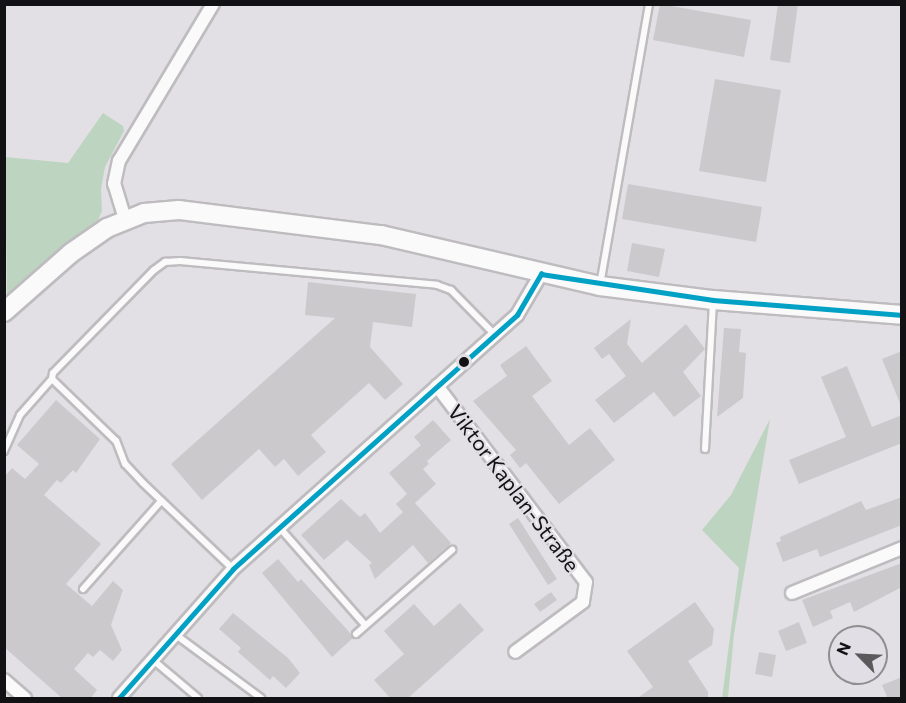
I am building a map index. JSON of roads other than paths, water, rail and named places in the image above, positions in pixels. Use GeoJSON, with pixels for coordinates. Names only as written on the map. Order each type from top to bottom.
{"type":"FeatureCollection","features":[{"type":"Feature","properties":{"kind":"main road"},"geometry":{"type":"LineString","coordinates":[[4,312],[87,241],[125,219],[160,211],[199,210],[333,227],[425,243],[541,274],[600,286],[713,300],[902,315]]}},
{"type":"Feature","properties":{"kind":"street"},"geometry":{"type":"LineString","coordinates":[[125,219],[114,184],[119,161],[213,4]]}},
{"type":"Feature","properties":{"kind":"street"},"geometry":{"type":"LineString","coordinates":[[118,699],[233,569],[436,386],[495,336],[528,301],[541,274]]}},
{"type":"Feature","properties":{"kind":"street","name":"Viktor Kaplan-Straße"},"geometry":{"type":"LineString","coordinates":[[436,386],[586,582],[587,591],[583,602],[514,652]]}},
{"type":"Feature","properties":{"kind":"street"},"geometry":{"type":"LineString","coordinates":[[792,593],[902,548]]}},
{"type":"Feature","properties":{"kind":"street"},"geometry":{"type":"LineString","coordinates":[[4,680],[25,699]]}},
{"type":"Feature","properties":{"kind":"lane"},"geometry":{"type":"LineString","coordinates":[[600,286],[649,4]]}},
{"type":"Feature","properties":{"kind":"lane"},"geometry":{"type":"LineString","coordinates":[[4,451],[20,415],[79,346],[165,262],[437,285],[451,290],[495,336]]}},
{"type":"Feature","properties":{"kind":"lane"},"geometry":{"type":"LineString","coordinates":[[705,449],[713,300]]}},
{"type":"Feature","properties":{"kind":"lane"},"geometry":{"type":"LineString","coordinates":[[52,379],[116,441],[125,464],[233,569]]}},
{"type":"Feature","properties":{"kind":"lane"},"geometry":{"type":"LineString","coordinates":[[83,589],[162,501]]}},
{"type":"Feature","properties":{"kind":"lane"},"geometry":{"type":"LineString","coordinates":[[279,527],[365,625]]}},
{"type":"Feature","properties":{"kind":"lane"},"geometry":{"type":"LineString","coordinates":[[356,634],[452,550]]}},
{"type":"Feature","properties":{"kind":"lane"},"geometry":{"type":"LineString","coordinates":[[175,634],[261,699]]}},
{"type":"Feature","properties":{"kind":"lane"},"geometry":{"type":"LineString","coordinates":[[153,660],[198,699]]}}]}
